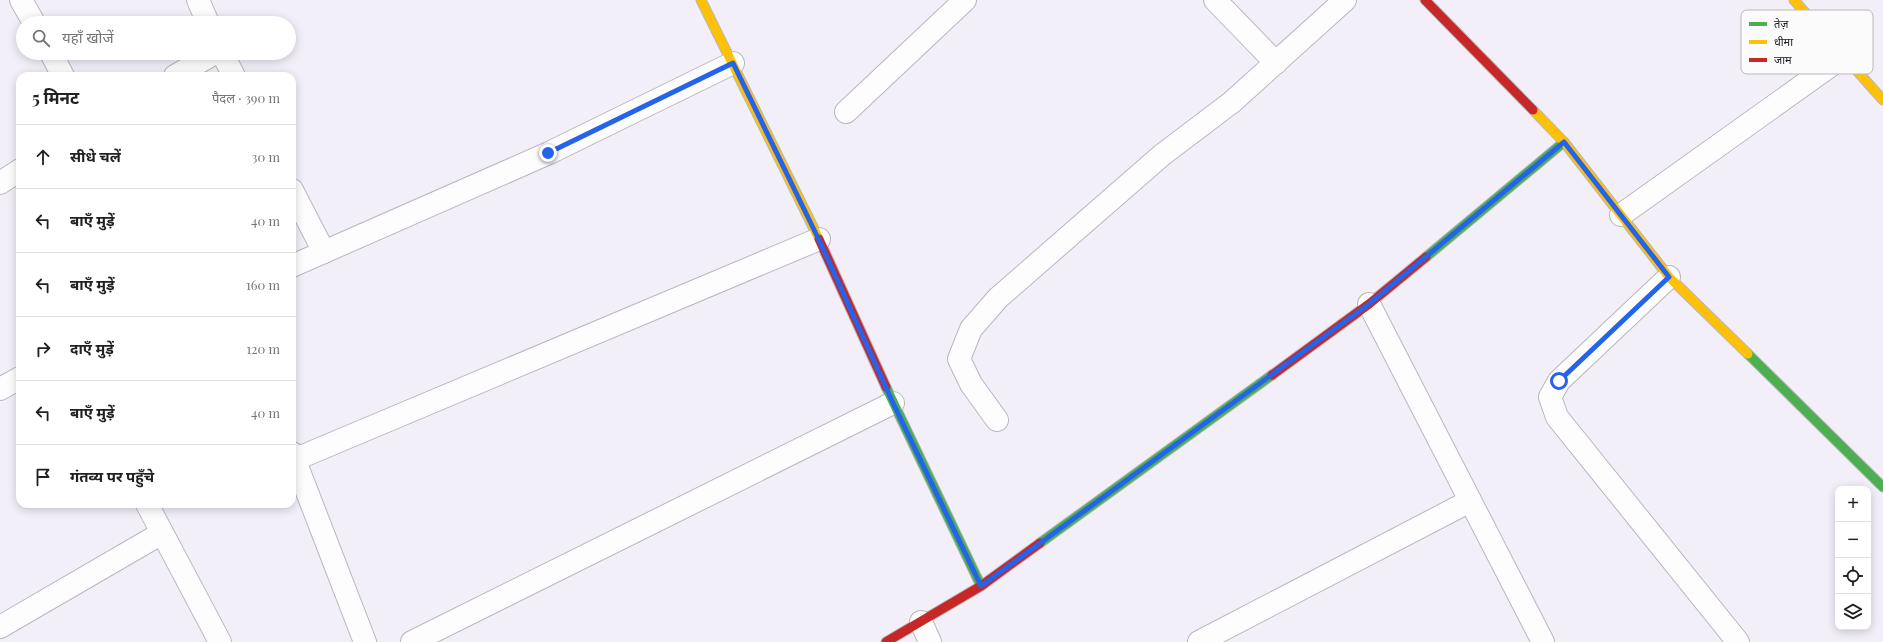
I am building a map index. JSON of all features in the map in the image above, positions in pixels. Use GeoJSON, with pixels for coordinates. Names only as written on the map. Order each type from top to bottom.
{"type":"FeatureCollection","features":[{"type":"Feature","properties":{"kind":"street"},"geometry":{"type":"LineString","coordinates":[[21,0],[30,16]]}},
{"type":"Feature","properties":{"kind":"street"},"geometry":{"type":"LineString","coordinates":[[198,0],[205,16]]}},
{"type":"Feature","properties":{"kind":"street"},"geometry":{"type":"LineString","coordinates":[[701,0],[819,240],[893,403],[981,586]]}},
{"type":"Feature","properties":{"kind":"street"},"geometry":{"type":"LineString","coordinates":[[846,112],[966,0]]}},
{"type":"Feature","properties":{"kind":"street"},"geometry":{"type":"LineString","coordinates":[[1215,0],[1276,63]]}},
{"type":"Feature","properties":{"kind":"street"},"geometry":{"type":"LineString","coordinates":[[997,420],[971,384],[959,359],[971,329],[998,298],[1162,155],[1232,102],[1344,0]]}},
{"type":"Feature","properties":{"kind":"street"},"geometry":{"type":"LineString","coordinates":[[1425,0],[1564,142],[1669,277],[1883,488]]}},
{"type":"Feature","properties":{"kind":"street"},"geometry":{"type":"LineString","coordinates":[[1794,0],[1803,10]]}},
{"type":"Feature","properties":{"kind":"street"},"geometry":{"type":"LineString","coordinates":[[54,60],[61,72]]}},
{"type":"Feature","properties":{"kind":"street"},"geometry":{"type":"LineString","coordinates":[[182,72],[203,60]]}},
{"type":"Feature","properties":{"kind":"street"},"geometry":{"type":"LineString","coordinates":[[226,60],[232,72]]}},
{"type":"Feature","properties":{"kind":"street"},"geometry":{"type":"LineString","coordinates":[[296,264],[548,153],[733,63]]}},
{"type":"Feature","properties":{"kind":"street"},"geometry":{"type":"LineString","coordinates":[[1621,215],[1819,74]]}},
{"type":"Feature","properties":{"kind":"street"},"geometry":{"type":"LineString","coordinates":[[1860,74],[1883,100]]}},
{"type":"Feature","properties":{"kind":"street"},"geometry":{"type":"LineString","coordinates":[[886,642],[981,586],[1369,304],[1564,142]]}},
{"type":"Feature","properties":{"kind":"street"},"geometry":{"type":"LineString","coordinates":[[0,183],[16,173]]}},
{"type":"Feature","properties":{"kind":"street"},"geometry":{"type":"LineString","coordinates":[[296,198],[324,252]]}},
{"type":"Feature","properties":{"kind":"street"},"geometry":{"type":"LineString","coordinates":[[296,455],[819,240]]}},
{"type":"Feature","properties":{"kind":"street"},"geometry":{"type":"LineString","coordinates":[[1669,277],[1559,381],[1550,397],[1557,417],[1738,642]]}},
{"type":"Feature","properties":{"kind":"street"},"geometry":{"type":"LineString","coordinates":[[1369,304],[1543,642]]}},
{"type":"Feature","properties":{"kind":"street"},"geometry":{"type":"LineString","coordinates":[[0,389],[16,380]]}},
{"type":"Feature","properties":{"kind":"street"},"geometry":{"type":"LineString","coordinates":[[412,642],[893,403]]}},
{"type":"Feature","properties":{"kind":"street"},"geometry":{"type":"LineString","coordinates":[[296,461],[365,642]]}},
{"type":"Feature","properties":{"kind":"street"},"geometry":{"type":"LineString","coordinates":[[1200,642],[1470,501]]}},
{"type":"Feature","properties":{"kind":"street"},"geometry":{"type":"LineString","coordinates":[[149,508],[220,642]]}},
{"type":"Feature","properties":{"kind":"street"},"geometry":{"type":"LineString","coordinates":[[0,627],[162,533]]}},
{"type":"Feature","properties":{"kind":"street"},"geometry":{"type":"LineString","coordinates":[[921,622],[930,642]]}},
{"type":"Feature","properties":{"kind":"traffic: fast"},"geometry":{"type":"LineString","coordinates":[[1426,257],[1564,142]]}},
{"type":"Feature","properties":{"kind":"traffic: fast"},"geometry":{"type":"LineString","coordinates":[[1748,354],[1883,487]]}},
{"type":"Feature","properties":{"kind":"traffic: fast"},"geometry":{"type":"LineString","coordinates":[[1040,543],[1272,375]]}},
{"type":"Feature","properties":{"kind":"traffic: fast"},"geometry":{"type":"LineString","coordinates":[[886,387],[981,586]]}},
{"type":"Feature","properties":{"kind":"traffic: slow"},"geometry":{"type":"LineString","coordinates":[[701,0],[819,239]]}},
{"type":"Feature","properties":{"kind":"traffic: slow"},"geometry":{"type":"LineString","coordinates":[[1794,0],[1803,10]]}},
{"type":"Feature","properties":{"kind":"traffic: slow"},"geometry":{"type":"LineString","coordinates":[[1860,74],[1883,100]]}},
{"type":"Feature","properties":{"kind":"traffic: slow"},"geometry":{"type":"LineString","coordinates":[[1533,110],[1564,142],[1669,277],[1748,354]]}},
{"type":"Feature","properties":{"kind":"traffic: jam"},"geometry":{"type":"LineString","coordinates":[[1425,0],[1533,110]]}},
{"type":"Feature","properties":{"kind":"traffic: jam"},"geometry":{"type":"LineString","coordinates":[[819,239],[886,387]]}},
{"type":"Feature","properties":{"kind":"traffic: jam"},"geometry":{"type":"LineString","coordinates":[[1272,375],[1369,304],[1426,257]]}},
{"type":"Feature","properties":{"kind":"traffic: jam"},"geometry":{"type":"LineString","coordinates":[[886,642],[981,586],[1040,543]]}},
{"type":"Feature","properties":{"kind":"route"},"geometry":{"type":"LineString","coordinates":[[548,153],[733,63],[819,240],[893,403],[981,586],[1369,304],[1564,142],[1669,277],[1559,381]]}}]}
